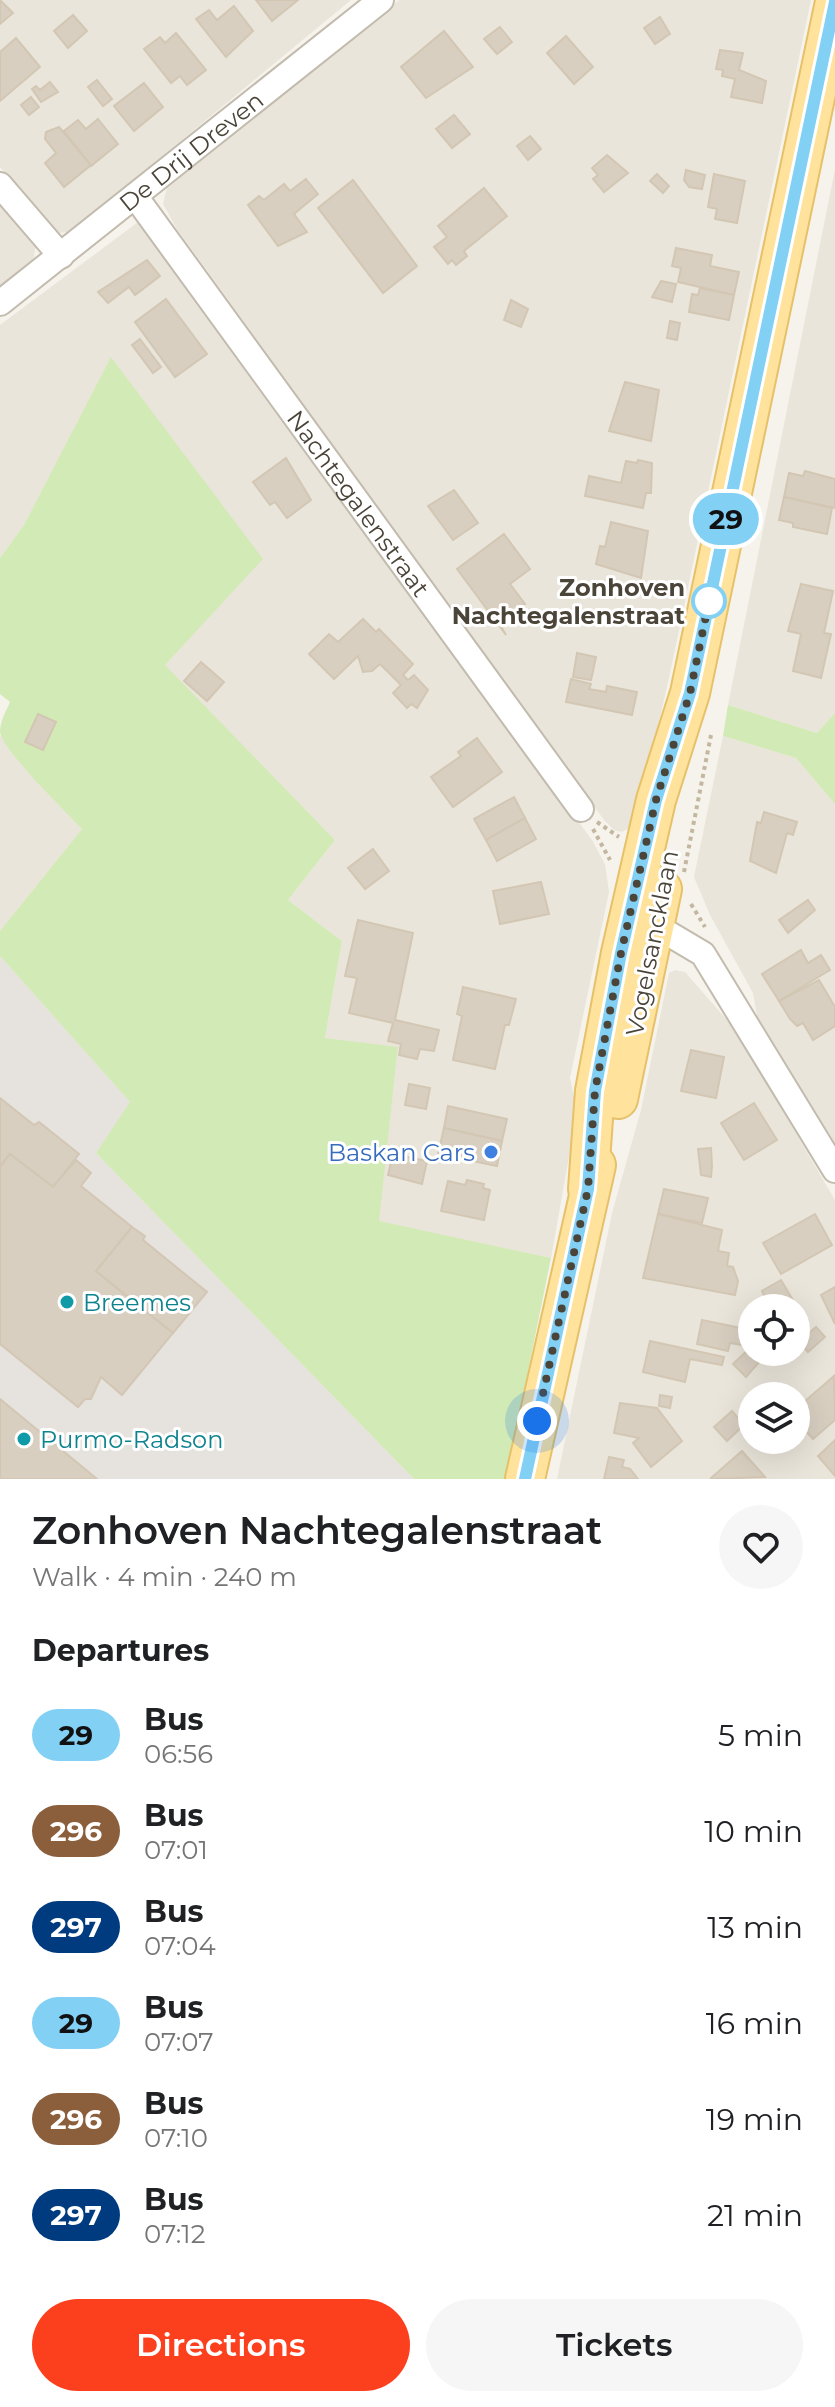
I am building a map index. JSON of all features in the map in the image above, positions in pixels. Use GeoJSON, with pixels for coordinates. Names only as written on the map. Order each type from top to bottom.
{"type":"FeatureCollection","features":[{"type":"Feature","properties":{"kind":"main road","name":"Vogelsancklaan"},"geometry":{"type":"LineString","coordinates":[[525,1479],[588,1189],[595,1091],[642,926],[656,800],[690,693],[835,2]]}},
{"type":"Feature","properties":{"kind":"street","name":"De Drij Dreven"},"geometry":{"type":"LineString","coordinates":[[0,303],[381,0]]}},
{"type":"Feature","properties":{"kind":"street"},"geometry":{"type":"LineString","coordinates":[[0,185],[61,256]]}},
{"type":"Feature","properties":{"kind":"street","name":"Nachtegalenstraat"},"geometry":{"type":"LineString","coordinates":[[135,196],[581,809]]}},
{"type":"Feature","properties":{"kind":"street"},"geometry":{"type":"LineString","coordinates":[[642,926],[703,954],[835,1170]]}},
{"type":"Feature","properties":{"kind":"path"},"geometry":{"type":"LineString","coordinates":[[581,809],[613,836],[626,838]]}},
{"type":"Feature","properties":{"kind":"path"},"geometry":{"type":"LineString","coordinates":[[581,809],[613,868]]}},
{"type":"Feature","properties":{"kind":"shaded area"},"geometry":{"type":"Polygon","coordinates":[[[0,0],[351,0],[89,217],[69,232],[58,233],[0,167],[0,0]]]}},
{"type":"Feature","properties":{"kind":"shaded area"},"geometry":{"type":"Polygon","coordinates":[[[399,0],[811,0],[669,678],[637,817],[633,826],[622,832],[614,830],[604,820],[177,229],[163,204],[167,188],[399,0]]]}},
{"type":"Feature","properties":{"kind":"shaded area"},"geometry":{"type":"Polygon","coordinates":[[[835,169],[835,713],[817,733],[728,705],[835,169]]]}},
{"type":"Feature","properties":{"kind":"shaded area"},"geometry":{"type":"Polygon","coordinates":[[[0,205],[35,247],[34,258],[0,286],[0,205]]]}},
{"type":"Feature","properties":{"kind":"shaded area"},"geometry":{"type":"Polygon","coordinates":[[[138,222],[592,840],[605,864],[609,892],[570,1078],[577,1112],[551,1258],[378,1222],[398,1048],[325,1038],[342,941],[288,900],[335,840],[164,665],[112,358],[24,525],[0,558],[0,325],[138,222]]]}},
{"type":"Feature","properties":{"kind":"shaded area"},"geometry":{"type":"Polygon","coordinates":[[[0,735],[45,791],[82,829],[0,931],[0,735]]]}},
{"type":"Feature","properties":{"kind":"shaded area"},"geometry":{"type":"Polygon","coordinates":[[[723,736],[796,758],[835,804],[835,1147],[758,1022],[753,993],[710,915],[694,877],[723,736]]]}},
{"type":"Feature","properties":{"kind":"shaded area"},"geometry":{"type":"Polygon","coordinates":[[[0,956],[131,1103],[96,1153],[414,1479],[0,1479],[0,956]]]}},
{"type":"Feature","properties":{"kind":"shaded area"},"geometry":{"type":"Polygon","coordinates":[[[675,970],[685,972],[734,1028],[835,1200],[835,1479],[557,1479],[612,1213],[641,1110],[669,973],[675,970]]]}},
{"type":"Feature","properties":{"kind":"green space"},"geometry":{"type":"Polygon","coordinates":[[[111,357],[263,559],[165,665],[335,840],[288,900],[342,941],[325,1038],[398,1047],[379,1221],[551,1258],[506,1479],[414,1479],[96,1153],[130,1102],[0,956],[0,931],[82,829],[23,767],[0,732],[10,702],[0,694],[0,558],[24,525],[111,357]]]}},
{"type":"Feature","properties":{"kind":"green space"},"geometry":{"type":"Polygon","coordinates":[[[728,705],[817,733],[835,713],[835,804],[796,758],[723,736],[728,705]]]}},
{"type":"Feature","properties":{"kind":"building"},"geometry":{"type":"Polygon","coordinates":[[[0,0],[13,13],[0,24],[0,0]]]}},
{"type":"Feature","properties":{"kind":"building"},"geometry":{"type":"Polygon","coordinates":[[[256,0],[298,0],[272,21],[256,0]]]}},
{"type":"Feature","properties":{"kind":"building"},"geometry":{"type":"Polygon","coordinates":[[[234,6],[253,31],[226,57],[196,19],[209,10],[217,20],[234,6]]]}},
{"type":"Feature","properties":{"kind":"building"},"geometry":{"type":"Polygon","coordinates":[[[73,15],[87,31],[68,48],[54,31],[73,15]]]}},
{"type":"Feature","properties":{"kind":"building"},"geometry":{"type":"Polygon","coordinates":[[[660,17],[670,34],[655,44],[644,28],[660,17]]]}},
{"type":"Feature","properties":{"kind":"building"},"geometry":{"type":"Polygon","coordinates":[[[500,27],[512,42],[497,54],[484,39],[500,27]]]}},
{"type":"Feature","properties":{"kind":"building"},"geometry":{"type":"Polygon","coordinates":[[[444,31],[473,67],[426,98],[401,67],[444,31]]]}},
{"type":"Feature","properties":{"kind":"building"},"geometry":{"type":"Polygon","coordinates":[[[176,33],[206,70],[187,85],[180,76],[171,83],[144,49],[160,37],[165,43],[176,33]]]}},
{"type":"Feature","properties":{"kind":"building"},"geometry":{"type":"Polygon","coordinates":[[[566,36],[593,67],[574,84],[547,53],[566,36]]]}},
{"type":"Feature","properties":{"kind":"building"},"geometry":{"type":"Polygon","coordinates":[[[16,38],[40,67],[0,101],[0,52],[16,38]]]}},
{"type":"Feature","properties":{"kind":"building"},"geometry":{"type":"Polygon","coordinates":[[[720,50],[743,53],[739,70],[766,81],[762,103],[731,97],[735,79],[722,76],[723,70],[716,69],[720,50]]]}},
{"type":"Feature","properties":{"kind":"building"},"geometry":{"type":"Polygon","coordinates":[[[97,80],[112,99],[103,106],[88,87],[97,80]]]}},
{"type":"Feature","properties":{"kind":"building"},"geometry":{"type":"Polygon","coordinates":[[[50,82],[58,92],[41,102],[32,89],[36,86],[40,90],[50,82]]]}},
{"type":"Feature","properties":{"kind":"building"},"geometry":{"type":"Polygon","coordinates":[[[144,83],[163,107],[134,131],[114,106],[144,83]]]}},
{"type":"Feature","properties":{"kind":"building"},"geometry":{"type":"Polygon","coordinates":[[[31,97],[39,107],[29,115],[21,105],[31,97]]]}},
{"type":"Feature","properties":{"kind":"building"},"geometry":{"type":"Polygon","coordinates":[[[454,115],[470,134],[452,148],[436,129],[454,115]]]}},
{"type":"Feature","properties":{"kind":"building"},"geometry":{"type":"Polygon","coordinates":[[[98,119],[118,144],[91,166],[64,131],[78,120],[86,129],[98,119]]]}},
{"type":"Feature","properties":{"kind":"building"},"geometry":{"type":"Polygon","coordinates":[[[59,127],[91,165],[64,187],[45,163],[56,153],[45,139],[46,132],[59,127]]]}},
{"type":"Feature","properties":{"kind":"building"},"geometry":{"type":"Polygon","coordinates":[[[530,136],[541,149],[528,160],[517,146],[530,136]]]}},
{"type":"Feature","properties":{"kind":"building"},"geometry":{"type":"Polygon","coordinates":[[[607,155],[628,173],[604,192],[593,179],[598,175],[592,168],[607,155]]]}},
{"type":"Feature","properties":{"kind":"building"},"geometry":{"type":"Polygon","coordinates":[[[686,170],[705,175],[702,189],[689,187],[684,180],[686,170]]]}},
{"type":"Feature","properties":{"kind":"building"},"geometry":{"type":"Polygon","coordinates":[[[657,174],[669,186],[663,193],[650,181],[657,174]]]}},
{"type":"Feature","properties":{"kind":"building"},"geometry":{"type":"Polygon","coordinates":[[[714,174],[745,181],[737,223],[715,219],[717,209],[708,207],[714,174]]]}},
{"type":"Feature","properties":{"kind":"building"},"geometry":{"type":"Polygon","coordinates":[[[306,179],[318,194],[294,214],[307,232],[278,246],[248,205],[259,196],[264,200],[284,184],[290,191],[306,179]]]}},
{"type":"Feature","properties":{"kind":"building"},"geometry":{"type":"Polygon","coordinates":[[[353,180],[417,266],[383,293],[318,208],[353,180]]]}},
{"type":"Feature","properties":{"kind":"building"},"geometry":{"type":"Polygon","coordinates":[[[484,188],[507,216],[464,251],[467,256],[456,265],[452,260],[448,264],[434,247],[447,237],[438,226],[484,188]]]}},
{"type":"Feature","properties":{"kind":"building"},"geometry":{"type":"Polygon","coordinates":[[[676,248],[712,255],[710,266],[739,272],[734,295],[678,282],[681,268],[672,266],[676,248]]]}},
{"type":"Feature","properties":{"kind":"building"},"geometry":{"type":"Polygon","coordinates":[[[147,260],[160,276],[135,295],[129,287],[108,303],[98,292],[147,260]]]}},
{"type":"Feature","properties":{"kind":"building"},"geometry":{"type":"Polygon","coordinates":[[[661,281],[676,284],[672,302],[652,297],[661,281]]]}},
{"type":"Feature","properties":{"kind":"building"},"geometry":{"type":"Polygon","coordinates":[[[700,288],[734,295],[729,320],[689,312],[692,294],[698,295],[700,288]]]}},
{"type":"Feature","properties":{"kind":"building"},"geometry":{"type":"Polygon","coordinates":[[[166,299],[207,354],[175,377],[135,322],[166,299]]]}},
{"type":"Feature","properties":{"kind":"building"},"geometry":{"type":"Polygon","coordinates":[[[511,300],[528,309],[521,327],[504,320],[511,300]]]}},
{"type":"Feature","properties":{"kind":"building"},"geometry":{"type":"Polygon","coordinates":[[[670,321],[680,323],[677,340],[667,338],[670,321]]]}},
{"type":"Feature","properties":{"kind":"building"},"geometry":{"type":"Polygon","coordinates":[[[140,339],[161,367],[153,373],[132,345],[140,339]]]}},
{"type":"Feature","properties":{"kind":"building"},"geometry":{"type":"Polygon","coordinates":[[[625,382],[659,390],[651,441],[609,431],[625,382]]]}},
{"type":"Feature","properties":{"kind":"building"},"geometry":{"type":"Polygon","coordinates":[[[286,458],[311,500],[287,518],[275,502],[270,505],[253,482],[286,458]]]}},
{"type":"Feature","properties":{"kind":"building"},"geometry":{"type":"Polygon","coordinates":[[[638,460],[652,463],[651,493],[646,493],[643,508],[585,496],[589,476],[621,483],[626,461],[637,463],[638,460]]]}},
{"type":"Feature","properties":{"kind":"building"},"geometry":{"type":"Polygon","coordinates":[[[805,471],[835,479],[835,508],[784,497],[789,473],[803,476],[805,471]]]}},
{"type":"Feature","properties":{"kind":"building"},"geometry":{"type":"Polygon","coordinates":[[[454,490],[478,523],[453,540],[428,506],[454,490]]]}},
{"type":"Feature","properties":{"kind":"building"},"geometry":{"type":"Polygon","coordinates":[[[784,497],[832,508],[827,534],[793,527],[793,523],[779,520],[784,497]]]}},
{"type":"Feature","properties":{"kind":"building"},"geometry":{"type":"Polygon","coordinates":[[[611,522],[648,531],[641,578],[596,564],[600,546],[605,547],[611,522]]]}},
{"type":"Feature","properties":{"kind":"building"},"geometry":{"type":"Polygon","coordinates":[[[504,534],[530,569],[510,584],[525,604],[499,623],[506,635],[457,569],[504,534]]]}},
{"type":"Feature","properties":{"kind":"building"},"geometry":{"type":"Polygon","coordinates":[[[801,584],[833,591],[824,633],[831,634],[821,678],[793,671],[801,634],[788,631],[801,584]]]}},
{"type":"Feature","properties":{"kind":"building"},"geometry":{"type":"Polygon","coordinates":[[[363,619],[376,632],[379,629],[413,664],[403,675],[408,680],[414,675],[428,690],[417,708],[411,704],[407,708],[393,693],[401,685],[380,664],[372,671],[363,672],[358,656],[334,679],[309,654],[329,634],[338,642],[363,619]]]}},
{"type":"Feature","properties":{"kind":"building"},"geometry":{"type":"Polygon","coordinates":[[[577,653],[596,657],[591,680],[573,677],[577,653]]]}},
{"type":"Feature","properties":{"kind":"building"},"geometry":{"type":"Polygon","coordinates":[[[201,662],[224,682],[207,701],[184,681],[201,662]]]}},
{"type":"Feature","properties":{"kind":"building"},"geometry":{"type":"Polygon","coordinates":[[[571,679],[591,684],[589,689],[606,692],[607,686],[637,692],[632,715],[566,702],[571,679]]]}},
{"type":"Feature","properties":{"kind":"building"},"geometry":{"type":"Polygon","coordinates":[[[38,714],[56,722],[43,750],[25,742],[38,714]]]}},
{"type":"Feature","properties":{"kind":"building"},"geometry":{"type":"Polygon","coordinates":[[[477,738],[502,772],[453,807],[431,777],[461,756],[458,752],[477,738]]]}},
{"type":"Feature","properties":{"kind":"building"},"geometry":{"type":"Polygon","coordinates":[[[514,797],[525,818],[486,840],[474,819],[514,797]]]}},
{"type":"Feature","properties":{"kind":"building"},"geometry":{"type":"Polygon","coordinates":[[[764,812],[797,822],[793,835],[787,833],[776,873],[750,861],[757,822],[761,823],[764,812]]]}},
{"type":"Feature","properties":{"kind":"building"},"geometry":{"type":"Polygon","coordinates":[[[525,818],[536,839],[497,861],[486,840],[525,818]]]}},
{"type":"Feature","properties":{"kind":"building"},"geometry":{"type":"Polygon","coordinates":[[[373,849],[389,871],[365,889],[348,868],[373,849]]]}},
{"type":"Feature","properties":{"kind":"building"},"geometry":{"type":"Polygon","coordinates":[[[541,882],[549,914],[500,924],[493,891],[541,882]]]}},
{"type":"Feature","properties":{"kind":"building"},"geometry":{"type":"Polygon","coordinates":[[[808,900],[815,910],[788,933],[779,920],[808,900]]]}},
{"type":"Feature","properties":{"kind":"building"},"geometry":{"type":"Polygon","coordinates":[[[358,920],[413,933],[395,1020],[439,1030],[434,1051],[420,1049],[417,1059],[399,1055],[401,1044],[388,1041],[393,1023],[349,1013],[357,978],[345,976],[358,920]]]}},
{"type":"Feature","properties":{"kind":"building"},"geometry":{"type":"Polygon","coordinates":[[[801,950],[808,963],[821,955],[830,970],[779,1001],[762,974],[801,950]]]}},
{"type":"Feature","properties":{"kind":"building"},"geometry":{"type":"Polygon","coordinates":[[[819,980],[835,1007],[835,1026],[813,1040],[803,1023],[797,1026],[779,1001],[819,980]]]}},
{"type":"Feature","properties":{"kind":"building"},"geometry":{"type":"Polygon","coordinates":[[[463,987],[516,999],[509,1025],[505,1025],[495,1069],[453,1060],[462,1016],[457,1014],[463,987]]]}},
{"type":"Feature","properties":{"kind":"building"},"geometry":{"type":"Polygon","coordinates":[[[691,1050],[724,1057],[716,1098],[681,1091],[691,1050]]]}},
{"type":"Feature","properties":{"kind":"building"},"geometry":{"type":"Polygon","coordinates":[[[409,1084],[430,1088],[426,1109],[405,1105],[409,1084]]]}},
{"type":"Feature","properties":{"kind":"building"},"geometry":{"type":"Polygon","coordinates":[[[0,1098],[34,1125],[39,1122],[79,1154],[53,1187],[10,1154],[0,1167],[0,1098]]]}},
{"type":"Feature","properties":{"kind":"building"},"geometry":{"type":"Polygon","coordinates":[[[754,1103],[777,1140],[744,1160],[721,1123],[754,1103]]]}},
{"type":"Feature","properties":{"kind":"building"},"geometry":{"type":"Polygon","coordinates":[[[448,1106],[507,1119],[502,1141],[444,1128],[448,1106]]]}},
{"type":"Feature","properties":{"kind":"building"},"geometry":{"type":"Polygon","coordinates":[[[444,1128],[502,1141],[497,1166],[438,1154],[444,1128]]]}},
{"type":"Feature","properties":{"kind":"building"},"geometry":{"type":"Polygon","coordinates":[[[711,1148],[711,1177],[701,1175],[698,1149],[711,1148]]]}},
{"type":"Feature","properties":{"kind":"building","name":"Breemes"},"geometry":{"type":"Polygon","coordinates":[[[10,1154],[53,1187],[76,1160],[91,1173],[81,1186],[132,1227],[96,1271],[173,1333],[122,1395],[101,1377],[91,1399],[85,1399],[78,1407],[0,1344],[0,1167],[10,1154]]]}},
{"type":"Feature","properties":{"kind":"building"},"geometry":{"type":"Polygon","coordinates":[[[393,1154],[427,1161],[422,1184],[388,1175],[393,1154]]]}},
{"type":"Feature","properties":{"kind":"building"},"geometry":{"type":"Polygon","coordinates":[[[467,1180],[484,1184],[483,1188],[490,1190],[484,1220],[441,1211],[448,1181],[465,1185],[467,1180]]]}},
{"type":"Feature","properties":{"kind":"building"},"geometry":{"type":"Polygon","coordinates":[[[664,1189],[708,1198],[702,1223],[658,1214],[664,1189]]]}},
{"type":"Feature","properties":{"kind":"building"},"geometry":{"type":"Polygon","coordinates":[[[658,1214],[722,1230],[718,1251],[729,1253],[727,1266],[733,1267],[738,1281],[735,1295],[643,1278],[658,1214]]]}},
{"type":"Feature","properties":{"kind":"building"},"geometry":{"type":"Polygon","coordinates":[[[815,1214],[832,1245],[781,1274],[763,1243],[815,1214]]]}},
{"type":"Feature","properties":{"kind":"building"},"geometry":{"type":"Polygon","coordinates":[[[132,1227],[145,1236],[143,1240],[207,1292],[173,1333],[96,1271],[132,1227]]]}},
{"type":"Feature","properties":{"kind":"building"},"geometry":{"type":"Polygon","coordinates":[[[781,1280],[789,1294],[763,1294],[762,1291],[781,1280]]]}},
{"type":"Feature","properties":{"kind":"building"},"geometry":{"type":"Polygon","coordinates":[[[835,1287],[835,1324],[821,1295],[835,1287]]]}},
{"type":"Feature","properties":{"kind":"building"},"geometry":{"type":"Polygon","coordinates":[[[702,1320],[738,1327],[738,1344],[730,1343],[728,1351],[697,1344],[702,1320]]]}},
{"type":"Feature","properties":{"kind":"building"},"geometry":{"type":"Polygon","coordinates":[[[816,1327],[825,1337],[810,1350],[810,1332],[816,1327]]]}},
{"type":"Feature","properties":{"kind":"building"},"geometry":{"type":"Polygon","coordinates":[[[650,1341],[724,1357],[722,1365],[690,1359],[685,1382],[643,1372],[650,1341]]]}},
{"type":"Feature","properties":{"kind":"building"},"geometry":{"type":"Polygon","coordinates":[[[738,1359],[738,1366],[756,1366],[746,1377],[733,1364],[738,1359]]]}},
{"type":"Feature","properties":{"kind":"building"},"geometry":{"type":"Polygon","coordinates":[[[834,1376],[835,1420],[813,1439],[810,1436],[810,1397],[834,1376]]]}},
{"type":"Feature","properties":{"kind":"building"},"geometry":{"type":"Polygon","coordinates":[[[660,1395],[672,1397],[670,1408],[659,1406],[660,1395]]]}},
{"type":"Feature","properties":{"kind":"building","name":"Purmo-Radson"},"geometry":{"type":"Polygon","coordinates":[[[0,1399],[97,1479],[0,1479],[0,1399]]]}},
{"type":"Feature","properties":{"kind":"building"},"geometry":{"type":"Polygon","coordinates":[[[620,1403],[657,1408],[682,1441],[651,1467],[633,1443],[639,1438],[614,1433],[620,1403]]]}},
{"type":"Feature","properties":{"kind":"building"},"geometry":{"type":"Polygon","coordinates":[[[732,1411],[738,1418],[738,1431],[727,1441],[714,1427],[732,1411]]]}},
{"type":"Feature","properties":{"kind":"building"},"geometry":{"type":"Polygon","coordinates":[[[835,1440],[835,1476],[818,1456],[835,1440]]]}},
{"type":"Feature","properties":{"kind":"building"},"geometry":{"type":"Polygon","coordinates":[[[739,1454],[745,1454],[765,1477],[712,1479],[739,1454]]]}},
{"type":"Feature","properties":{"kind":"building"},"geometry":{"type":"Polygon","coordinates":[[[609,1457],[624,1460],[622,1467],[630,1469],[638,1479],[604,1479],[609,1457]]]}},
{"type":"Feature","properties":{"kind":"bus line","name":"29"},"geometry":{"type":"LineString","coordinates":[[525,1479],[588,1189],[595,1091],[621,953],[656,800],[690,693],[835,2]]}},
{"type":"Feature","properties":{"kind":"place","name":"Zonhoven Nachtegalenstraat"},"geometry":{"type":"Point","coordinates":[709,601]}},
{"type":"Feature","properties":{"kind":"place","name":"Baskan Cars"},"geometry":{"type":"Point","coordinates":[491,1152]}},
{"type":"Feature","properties":{"kind":"place","name":"Breemes"},"geometry":{"type":"Point","coordinates":[67,1302]}},
{"type":"Feature","properties":{"kind":"place","name":"Purmo-Radson"},"geometry":{"type":"Point","coordinates":[24,1439]}},
{"type":"Feature","properties":{"kind":"route"},"geometry":{"type":"LineString","coordinates":[[537,1421],[588,1189],[595,1091],[621,953],[656,800],[690,693],[709,601]]}}]}
